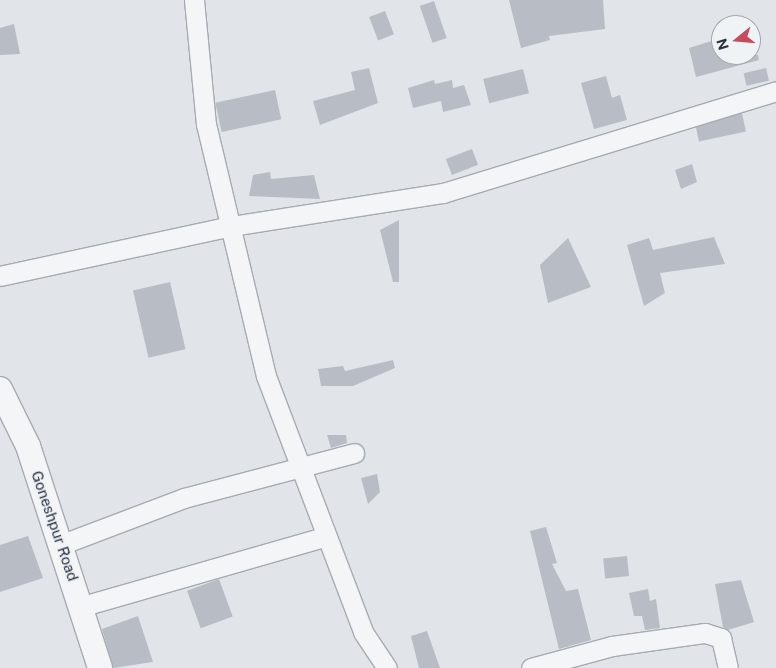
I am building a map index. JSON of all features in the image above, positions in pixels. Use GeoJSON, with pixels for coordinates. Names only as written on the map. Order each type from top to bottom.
{"type":"FeatureCollection","features":[{"type":"Feature","properties":{"kind":"street"},"geometry":{"type":"LineString","coordinates":[[194,0],[206,124],[232,226],[266,376],[302,467],[324,537],[362,632],[387,668]]}},
{"type":"Feature","properties":{"kind":"street"},"geometry":{"type":"LineString","coordinates":[[0,276],[232,226],[443,193],[776,92]]}},
{"type":"Feature","properties":{"kind":"street","name":"Goneshpur Road"},"geometry":{"type":"LineString","coordinates":[[0,389],[28,446],[60,545],[83,606],[100,668]]}},
{"type":"Feature","properties":{"kind":"street"},"geometry":{"type":"LineString","coordinates":[[60,545],[184,498],[354,453]]}},
{"type":"Feature","properties":{"kind":"street"},"geometry":{"type":"LineString","coordinates":[[83,606],[324,537]]}},
{"type":"Feature","properties":{"kind":"street"},"geometry":{"type":"LineString","coordinates":[[531,668],[612,646],[705,632],[720,638],[728,668]]}},
{"type":"Feature","properties":{"kind":"building"},"geometry":{"type":"Polygon","coordinates":[[[509,0],[603,0],[605,29],[549,36],[550,40],[521,48],[509,0]]]}},
{"type":"Feature","properties":{"kind":"building"},"geometry":{"type":"Polygon","coordinates":[[[434,1],[447,38],[433,43],[420,6],[434,1]]]}},
{"type":"Feature","properties":{"kind":"building"},"geometry":{"type":"Polygon","coordinates":[[[385,11],[394,34],[378,40],[369,17],[385,11]]]}},
{"type":"Feature","properties":{"kind":"building"},"geometry":{"type":"Polygon","coordinates":[[[14,24],[20,54],[0,55],[0,28],[14,24]]]}},
{"type":"Feature","properties":{"kind":"building"},"geometry":{"type":"Polygon","coordinates":[[[711,41],[711,65],[740,65],[696,77],[689,48],[711,41]]]}},
{"type":"Feature","properties":{"kind":"building"},"geometry":{"type":"Polygon","coordinates":[[[369,68],[378,103],[320,125],[313,101],[355,90],[351,72],[369,68]]]}},
{"type":"Feature","properties":{"kind":"building"},"geometry":{"type":"Polygon","coordinates":[[[766,68],[769,81],[747,86],[744,73],[766,68]]]}},
{"type":"Feature","properties":{"kind":"building"},"geometry":{"type":"Polygon","coordinates":[[[523,69],[529,93],[489,103],[483,79],[523,69]]]}},
{"type":"Feature","properties":{"kind":"building"},"geometry":{"type":"Polygon","coordinates":[[[606,76],[612,98],[620,95],[627,120],[594,129],[581,83],[606,76]]]}},
{"type":"Feature","properties":{"kind":"building"},"geometry":{"type":"Polygon","coordinates":[[[434,80],[435,84],[452,80],[453,88],[464,85],[471,105],[443,112],[441,101],[413,108],[408,88],[434,80]]]}},
{"type":"Feature","properties":{"kind":"building"},"geometry":{"type":"Polygon","coordinates":[[[275,90],[281,119],[222,132],[215,103],[275,90]]]}},
{"type":"Feature","properties":{"kind":"building"},"geometry":{"type":"Polygon","coordinates":[[[742,113],[746,132],[699,142],[695,123],[742,113]]]}},
{"type":"Feature","properties":{"kind":"building"},"geometry":{"type":"Polygon","coordinates":[[[472,149],[478,165],[452,175],[446,159],[472,149]]]}},
{"type":"Feature","properties":{"kind":"building"},"geometry":{"type":"Polygon","coordinates":[[[692,164],[697,182],[681,189],[675,170],[692,164]]]}},
{"type":"Feature","properties":{"kind":"building"},"geometry":{"type":"Polygon","coordinates":[[[270,172],[271,179],[314,175],[320,199],[249,196],[253,175],[270,172]]]}},
{"type":"Feature","properties":{"kind":"building"},"geometry":{"type":"Polygon","coordinates":[[[399,220],[399,282],[393,282],[380,230],[399,220]]]}},
{"type":"Feature","properties":{"kind":"building"},"geometry":{"type":"Polygon","coordinates":[[[714,237],[725,264],[660,273],[665,293],[644,306],[627,245],[649,238],[653,250],[714,237]]]}},
{"type":"Feature","properties":{"kind":"building"},"geometry":{"type":"Polygon","coordinates":[[[568,238],[591,287],[548,303],[540,265],[568,238]]]}},
{"type":"Feature","properties":{"kind":"building"},"geometry":{"type":"Polygon","coordinates":[[[170,282],[186,349],[148,358],[133,291],[170,282]]]}},
{"type":"Feature","properties":{"kind":"building"},"geometry":{"type":"Polygon","coordinates":[[[393,360],[395,368],[353,386],[321,386],[318,369],[343,366],[345,371],[393,360]]]}},
{"type":"Feature","properties":{"kind":"building"},"geometry":{"type":"Polygon","coordinates":[[[327,435],[346,435],[347,443],[331,448],[327,435]]]}},
{"type":"Feature","properties":{"kind":"building"},"geometry":{"type":"Polygon","coordinates":[[[377,474],[380,492],[368,504],[361,478],[377,474]]]}},
{"type":"Feature","properties":{"kind":"building"},"geometry":{"type":"Polygon","coordinates":[[[546,527],[557,563],[552,564],[566,591],[578,589],[591,640],[559,649],[530,531],[546,527]]]}},
{"type":"Feature","properties":{"kind":"building"},"geometry":{"type":"Polygon","coordinates":[[[28,536],[43,578],[0,592],[0,545],[28,536]]]}},
{"type":"Feature","properties":{"kind":"building"},"geometry":{"type":"Polygon","coordinates":[[[627,556],[629,576],[605,578],[603,559],[627,556]]]}},
{"type":"Feature","properties":{"kind":"building"},"geometry":{"type":"Polygon","coordinates":[[[219,579],[233,617],[201,628],[187,591],[219,579]]]}},
{"type":"Feature","properties":{"kind":"building"},"geometry":{"type":"Polygon","coordinates":[[[741,580],[754,622],[728,630],[723,627],[715,584],[741,580]]]}},
{"type":"Feature","properties":{"kind":"building"},"geometry":{"type":"Polygon","coordinates":[[[648,589],[650,601],[656,599],[660,628],[645,630],[642,616],[634,616],[629,593],[648,589]]]}},
{"type":"Feature","properties":{"kind":"building"},"geometry":{"type":"Polygon","coordinates":[[[138,616],[153,662],[113,668],[102,629],[138,616]]]}},
{"type":"Feature","properties":{"kind":"building"},"geometry":{"type":"Polygon","coordinates":[[[427,631],[440,668],[419,668],[411,636],[427,631]]]}}]}
